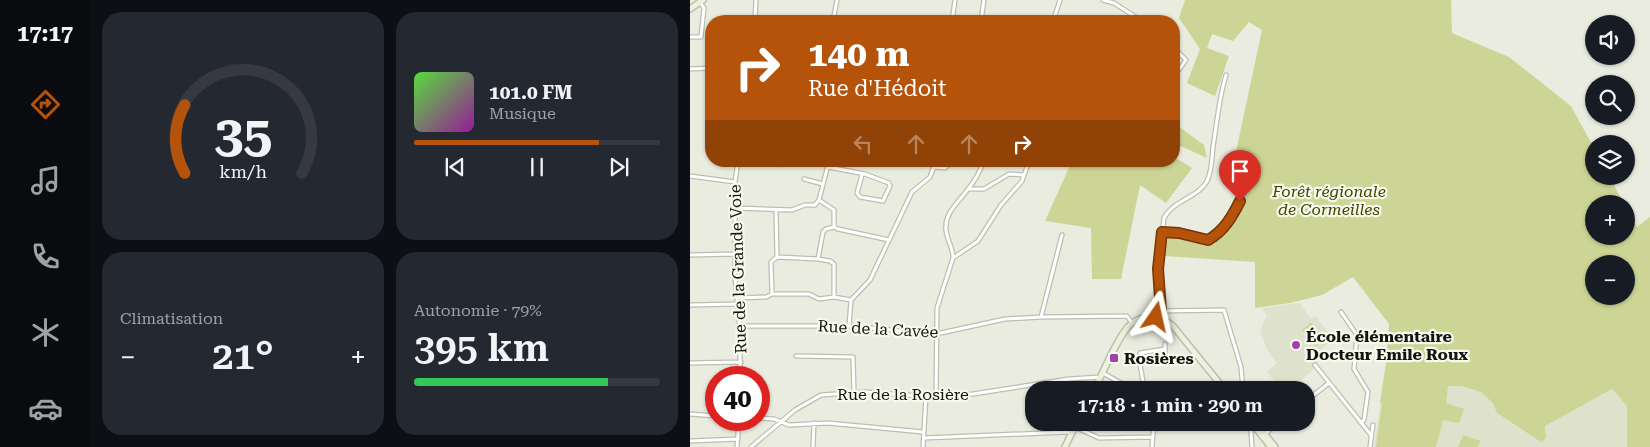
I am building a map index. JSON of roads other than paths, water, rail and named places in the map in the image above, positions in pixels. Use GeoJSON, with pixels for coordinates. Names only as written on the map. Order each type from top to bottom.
{"type":"FeatureCollection","features":[{"type":"Feature","properties":{"kind":"street"},"geometry":{"type":"LineString","coordinates":[[755,15],[756,0]]}},
{"type":"Feature","properties":{"kind":"street"},"geometry":{"type":"LineString","coordinates":[[834,15],[837,0]]}},
{"type":"Feature","properties":{"kind":"street"},"geometry":{"type":"LineString","coordinates":[[953,15],[955,0]]}},
{"type":"Feature","properties":{"kind":"street"},"geometry":{"type":"LineString","coordinates":[[982,15],[984,0]]}},
{"type":"Feature","properties":{"kind":"street"},"geometry":{"type":"LineString","coordinates":[[1054,15],[1060,0]]}},
{"type":"Feature","properties":{"kind":"street"},"geometry":{"type":"LineString","coordinates":[[1103,0],[1115,2],[1133,15]]}},
{"type":"Feature","properties":{"kind":"street"},"geometry":{"type":"LineString","coordinates":[[690,10],[702,1],[704,8],[701,37],[690,37]]}},
{"type":"Feature","properties":{"kind":"street"},"geometry":{"type":"LineString","coordinates":[[1180,54],[1186,60],[1180,68]]}},
{"type":"Feature","properties":{"kind":"street"},"geometry":{"type":"LineString","coordinates":[[690,68],[705,68]]}},
{"type":"Feature","properties":{"kind":"street"},"geometry":{"type":"LineString","coordinates":[[1159,318],[1161,311],[1158,269],[1164,218],[1168,212],[1202,188],[1210,175],[1221,92],[1226,75]]}},
{"type":"Feature","properties":{"kind":"street","name":"Rue de la Grande Voie"},"geometry":{"type":"LineString","coordinates":[[737,167],[735,182],[735,254],[741,366]]}},
{"type":"Feature","properties":{"kind":"street"},"geometry":{"type":"LineString","coordinates":[[735,208],[792,210],[805,205],[815,205],[819,200],[828,167],[878,178],[889,183],[890,186],[883,201],[860,197],[857,193],[862,175]]}},
{"type":"Feature","properties":{"kind":"street"},"geometry":{"type":"LineString","coordinates":[[849,326],[851,300],[870,280],[912,192],[930,177],[934,167],[946,167]]}},
{"type":"Feature","properties":{"kind":"street"},"geometry":{"type":"LineString","coordinates":[[936,397],[937,308],[953,258],[946,230],[947,219],[950,211],[969,188],[981,167]]}},
{"type":"Feature","properties":{"kind":"street"},"geometry":{"type":"LineString","coordinates":[[953,258],[978,241],[1001,205],[1022,181],[1027,167]]}},
{"type":"Feature","properties":{"kind":"street"},"geometry":{"type":"LineString","coordinates":[[969,188],[984,189],[1009,174],[1024,175]]}},
{"type":"Feature","properties":{"kind":"street"},"geometry":{"type":"LineString","coordinates":[[690,176],[735,182]]}},
{"type":"Feature","properties":{"kind":"street"},"geometry":{"type":"LineString","coordinates":[[1162,232],[1179,233],[1205,240],[1212,238],[1228,224],[1252,177]]}},
{"type":"Feature","properties":{"kind":"street"},"geometry":{"type":"LineString","coordinates":[[804,179],[823,184]]}},
{"type":"Feature","properties":{"kind":"street"},"geometry":{"type":"LineString","coordinates":[[819,200],[834,210],[834,227]]}},
{"type":"Feature","properties":{"kind":"street"},"geometry":{"type":"LineString","coordinates":[[776,210],[777,257]]}},
{"type":"Feature","properties":{"kind":"street"},"geometry":{"type":"LineString","coordinates":[[818,259],[823,232],[826,229],[834,227],[889,240]]}},
{"type":"Feature","properties":{"kind":"street"},"geometry":{"type":"LineString","coordinates":[[1041,317],[1062,235]]}},
{"type":"Feature","properties":{"kind":"street"},"geometry":{"type":"LineString","coordinates":[[690,255],[735,254]]}},
{"type":"Feature","properties":{"kind":"street"},"geometry":{"type":"LineString","coordinates":[[772,294],[771,262],[777,257],[818,259],[830,261],[834,264],[834,298]]}},
{"type":"Feature","properties":{"kind":"street"},"geometry":{"type":"LineString","coordinates":[[737,298],[766,298],[772,294],[810,294],[819,299],[851,300]]}},
{"type":"Feature","properties":{"kind":"street"},"geometry":{"type":"LineString","coordinates":[[690,305],[737,304]]}},
{"type":"Feature","properties":{"kind":"street"},"geometry":{"type":"LineString","coordinates":[[1161,311],[1224,310],[1241,368],[1242,381]]}},
{"type":"Feature","properties":{"kind":"street"},"geometry":{"type":"LineString","coordinates":[[1341,312],[1357,335],[1354,369],[1368,392],[1364,420],[1361,423]]}},
{"type":"Feature","properties":{"kind":"street","name":"Rue de la Cavée"},"geometry":{"type":"LineString","coordinates":[[739,326],[849,326],[936,334],[998,320],[1041,317],[1124,316],[1129,318],[1132,323]]}},
{"type":"Feature","properties":{"kind":"street"},"geometry":{"type":"LineString","coordinates":[[1099,381],[1124,332],[1132,323],[1146,318],[1159,318],[1176,330],[1218,381]]}},
{"type":"Feature","properties":{"kind":"street"},"geometry":{"type":"LineString","coordinates":[[1143,381],[1139,355],[1144,351],[1165,347],[1166,354]]}},
{"type":"Feature","properties":{"kind":"street"},"geometry":{"type":"LineString","coordinates":[[796,356],[853,357],[854,392]]}},
{"type":"Feature","properties":{"kind":"street"},"geometry":{"type":"LineString","coordinates":[[690,363],[741,362]]}},
{"type":"Feature","properties":{"kind":"street"},"geometry":{"type":"LineString","coordinates":[[1315,365],[1371,435]]}},
{"type":"Feature","properties":{"kind":"street"},"geometry":{"type":"LineString","coordinates":[[1102,375],[1115,381]]}},
{"type":"Feature","properties":{"kind":"street","name":"Rue de la Rosière"},"geometry":{"type":"LineString","coordinates":[[751,447],[795,410],[821,395],[865,392],[936,397],[1002,391],[1069,378],[1102,375]]}},
{"type":"Feature","properties":{"kind":"street"},"geometry":{"type":"LineString","coordinates":[[1315,394],[1329,383]]}},
{"type":"Feature","properties":{"kind":"street"},"geometry":{"type":"LineString","coordinates":[[923,447],[926,396]]}},
{"type":"Feature","properties":{"kind":"street"},"geometry":{"type":"LineString","coordinates":[[690,414],[705,415]]}},
{"type":"Feature","properties":{"kind":"street"},"geometry":{"type":"LineString","coordinates":[[770,420],[781,421],[789,425],[814,423],[874,426],[923,432]]}},
{"type":"Feature","properties":{"kind":"street"},"geometry":{"type":"LineString","coordinates":[[813,447],[814,423]]}},
{"type":"Feature","properties":{"kind":"street"},"geometry":{"type":"LineString","coordinates":[[1370,447],[1372,425]]}},
{"type":"Feature","properties":{"kind":"street"},"geometry":{"type":"LineString","coordinates":[[737,447],[738,431]]}},
{"type":"Feature","properties":{"kind":"street"},"geometry":{"type":"LineString","coordinates":[[1065,447],[1073,431]]}},
{"type":"Feature","properties":{"kind":"street"},"geometry":{"type":"LineString","coordinates":[[1087,431],[1099,438],[1153,438]]}},
{"type":"Feature","properties":{"kind":"street"},"geometry":{"type":"LineString","coordinates":[[1152,447],[1153,431]]}},
{"type":"Feature","properties":{"kind":"street"},"geometry":{"type":"LineString","coordinates":[[1251,431],[1252,447]]}},
{"type":"Feature","properties":{"kind":"street"},"geometry":{"type":"LineString","coordinates":[[1260,431],[1271,447]]}},
{"type":"Feature","properties":{"kind":"street"},"geometry":{"type":"LineString","coordinates":[[1262,434],[1266,431]]}},
{"type":"Feature","properties":{"kind":"street"},"geometry":{"type":"LineString","coordinates":[[924,438],[1068,432],[1072,434]]}},
{"type":"Feature","properties":{"kind":"street"},"geometry":{"type":"LineString","coordinates":[[1262,434],[1275,447]]}},
{"type":"Feature","properties":{"kind":"street"},"geometry":{"type":"LineString","coordinates":[[690,441],[738,439]]}},
{"type":"Feature","properties":{"kind":"place","name":"École élémentaire Docteur Emile Roux"},"geometry":{"type":"Point","coordinates":[1296,345]}},
{"type":"Feature","properties":{"kind":"place","name":"Rosières"},"geometry":{"type":"Point","coordinates":[1114,358]}},
{"type":"Feature","properties":{"kind":"park label","name":"Forêt régionale de Cormeilles"},"geometry":{"type":"Point","coordinates":[1329,200]}}]}
